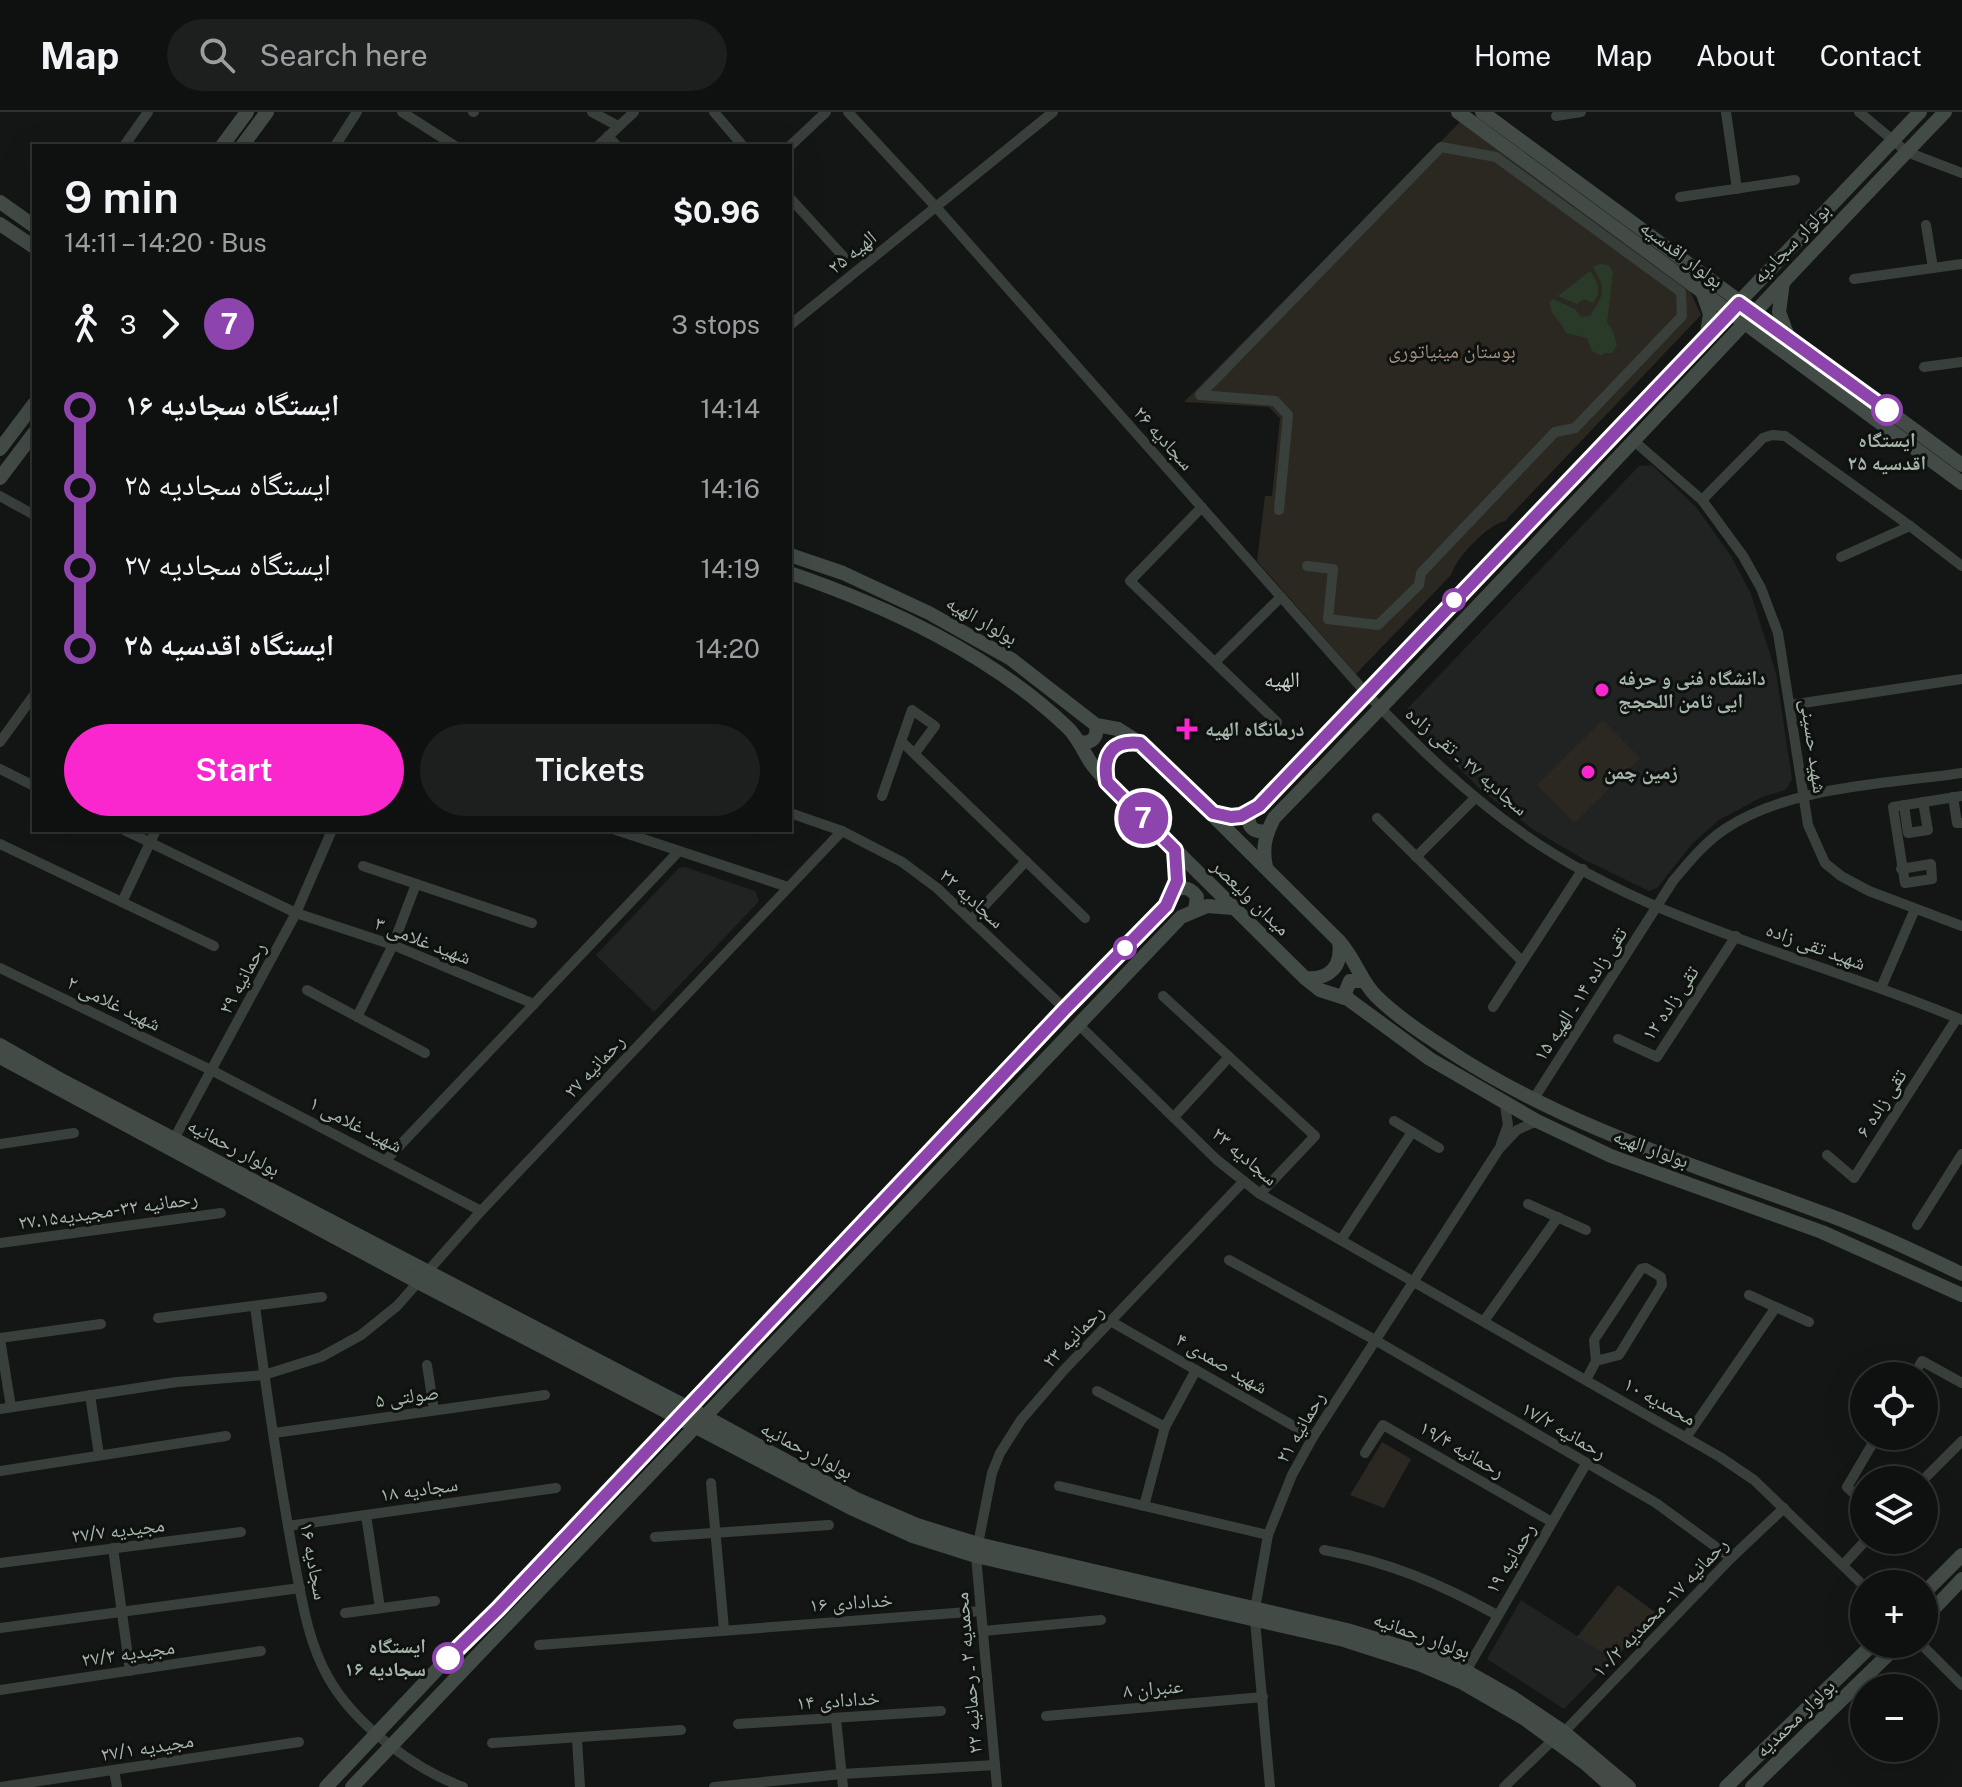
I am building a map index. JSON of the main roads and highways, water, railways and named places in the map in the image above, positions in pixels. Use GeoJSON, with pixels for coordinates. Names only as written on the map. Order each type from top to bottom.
{"type":"FeatureCollection","features":[{"type":"Feature","properties":{"kind":"main road"},"geometry":{"type":"LineString","coordinates":[[223,144],[247,112]]}},
{"type":"Feature","properties":{"kind":"main road"},"geometry":{"type":"LineString","coordinates":[[243,144],[267,112]]}},
{"type":"Feature","properties":{"kind":"main road","name":"بولوار اقدسیه"},"geometry":{"type":"LineString","coordinates":[[1458,112],[1702,294],[1735,309]]}},
{"type":"Feature","properties":{"kind":"main road","name":"بولوار اقدسیه"},"geometry":{"type":"LineString","coordinates":[[1482,112],[1962,483]]}},
{"type":"Feature","properties":{"kind":"main road","name":"بولوار سجادیه"},"geometry":{"type":"LineString","coordinates":[[1249,813],[1735,309],[1791,245],[1920,112]]}},
{"type":"Feature","properties":{"kind":"main road","name":"بولوار سجادیه"},"geometry":{"type":"LineString","coordinates":[[1267,831],[1274,818],[1381,709],[1945,112]]}},
{"type":"Feature","properties":{"kind":"main road"},"geometry":{"type":"LineString","coordinates":[[0,202],[32,225]]}},
{"type":"Feature","properties":{"kind":"main road"},"geometry":{"type":"LineString","coordinates":[[0,224],[32,246]]}},
{"type":"Feature","properties":{"kind":"main road"},"geometry":{"type":"LineString","coordinates":[[1783,281],[1779,312],[1789,339]]}},
{"type":"Feature","properties":{"kind":"main road"},"geometry":{"type":"LineString","coordinates":[[1702,294],[1710,314],[1706,339]]}},
{"type":"Feature","properties":{"kind":"main road","name":"بولوار اقدسیه"},"geometry":{"type":"LineString","coordinates":[[1748,318],[1789,339],[1962,465]]}},
{"type":"Feature","properties":{"kind":"main road"},"geometry":{"type":"LineString","coordinates":[[0,449],[32,407]]}},
{"type":"Feature","properties":{"kind":"main road"},"geometry":{"type":"LineString","coordinates":[[0,478],[32,436]]}},
{"type":"Feature","properties":{"kind":"main road","name":"بولوار الهیه"},"geometry":{"type":"LineString","coordinates":[[792,556],[843,573],[929,613],[1011,659],[1096,725],[1118,729],[1140,743]]}},
{"type":"Feature","properties":{"kind":"main road","name":"بولوار الهیه"},"geometry":{"type":"LineString","coordinates":[[792,574],[836,589],[922,627],[1000,673],[1069,729],[1107,782]]}},
{"type":"Feature","properties":{"kind":"main road"},"geometry":{"type":"LineString","coordinates":[[1079,742],[1094,740],[1096,725]]}},
{"type":"Feature","properties":{"kind":"main road"},"geometry":{"type":"LineString","coordinates":[[1107,782],[1104,766],[1113,749],[1129,741],[1140,743]]}},
{"type":"Feature","properties":{"kind":"main road","name":"میدان ولیعصر"},"geometry":{"type":"LineString","coordinates":[[1140,743],[1351,953],[1363,981]]}},
{"type":"Feature","properties":{"kind":"main road","name":"میدان ولیعصر"},"geometry":{"type":"LineString","coordinates":[[1107,782],[1305,978],[1320,990],[1348,999]]}},
{"type":"Feature","properties":{"kind":"main road"},"geometry":{"type":"LineString","coordinates":[[1213,813],[1231,817],[1249,813],[1251,829],[1259,833],[1267,831],[1262,850],[1267,868]]}},
{"type":"Feature","properties":{"kind":"main road"},"geometry":{"type":"LineString","coordinates":[[326,1787],[1166,906],[1175,890],[1178,873],[1175,850]]}},
{"type":"Feature","properties":{"kind":"main road"},"geometry":{"type":"LineString","coordinates":[[1175,890],[1182,888],[1194,892],[1197,897],[1195,910]]}},
{"type":"Feature","properties":{"kind":"main road"},"geometry":{"type":"LineString","coordinates":[[352,1787],[1181,917],[1218,905],[1234,908]]}},
{"type":"Feature","properties":{"kind":"main road"},"geometry":{"type":"LineString","coordinates":[[1305,978],[1318,979],[1338,965],[1341,953],[1339,941]]}},
{"type":"Feature","properties":{"kind":"main road"},"geometry":{"type":"LineString","coordinates":[[1348,999],[1345,993],[1350,981],[1363,981]]}},
{"type":"Feature","properties":{"kind":"main road","name":"بولوار الهیه"},"geometry":{"type":"LineString","coordinates":[[1363,981],[1378,998],[1431,1039],[1533,1100],[1619,1138],[1828,1214],[1962,1274]]}},
{"type":"Feature","properties":{"kind":"main road","name":"بولوار الهیه"},"geometry":{"type":"LineString","coordinates":[[1348,999],[1430,1059],[1537,1121],[1611,1156],[1822,1232],[1962,1295]]}},
{"type":"Feature","properties":{"kind":"main road","name":"بولوار رحمانیه"},"geometry":{"type":"LineString","coordinates":[[0,1045],[172,1144]]}},
{"type":"Feature","properties":{"kind":"main road","name":"بولوار رحمانیه"},"geometry":{"type":"LineString","coordinates":[[0,1057],[701,1422],[851,1508],[913,1536],[1255,1614],[1347,1630],[1422,1653],[1466,1671],[1512,1697],[1629,1787]]}},
{"type":"Feature","properties":{"kind":"main road"},"geometry":{"type":"LineString","coordinates":[[1938,1579],[1962,1555]]}},
{"type":"Feature","properties":{"kind":"main road"},"geometry":{"type":"LineString","coordinates":[[1938,1604],[1962,1579]]}},
{"type":"Feature","properties":{"kind":"main road","name":"بولوار رحمانیه"},"geometry":{"type":"LineString","coordinates":[[1255,1614],[1419,1664],[1492,1699],[1559,1735],[1612,1787]]}},
{"type":"Feature","properties":{"kind":"main road","name":"بولوار محمدیه"},"geometry":{"type":"LineString","coordinates":[[1726,1787],[1859,1658]]}},
{"type":"Feature","properties":{"kind":"main road","name":"بولوار محمدیه"},"geometry":{"type":"LineString","coordinates":[[1752,1787],[1885,1658]]}},
{"type":"Feature","properties":{"kind":"place","name":"ایستگاه اقدسیه ۲۵"},"geometry":{"type":"Point","coordinates":[1887,410]}},
{"type":"Feature","properties":{"kind":"place","name":"دانشگاه فنی و حرفه ایی ثامن اللحجج"},"geometry":{"type":"Point","coordinates":[1602,690]}},
{"type":"Feature","properties":{"kind":"place","name":"درمانگاه الهیه"},"geometry":{"type":"Point","coordinates":[1187,729]}},
{"type":"Feature","properties":{"kind":"place","name":"زمین چمن"},"geometry":{"type":"Point","coordinates":[1588,772]}},
{"type":"Feature","properties":{"kind":"place","name":"ایستگاه سجادیه ۱۶"},"geometry":{"type":"Point","coordinates":[448,1658]}},
{"type":"Feature","properties":{"kind":"district","name":"الهیه"},"geometry":{"type":"Point","coordinates":[1282,679]}},
{"type":"Feature","properties":{"kind":"park label","name":"بوستان مینیاتوری"},"geometry":{"type":"Point","coordinates":[1452,351]}}]}
